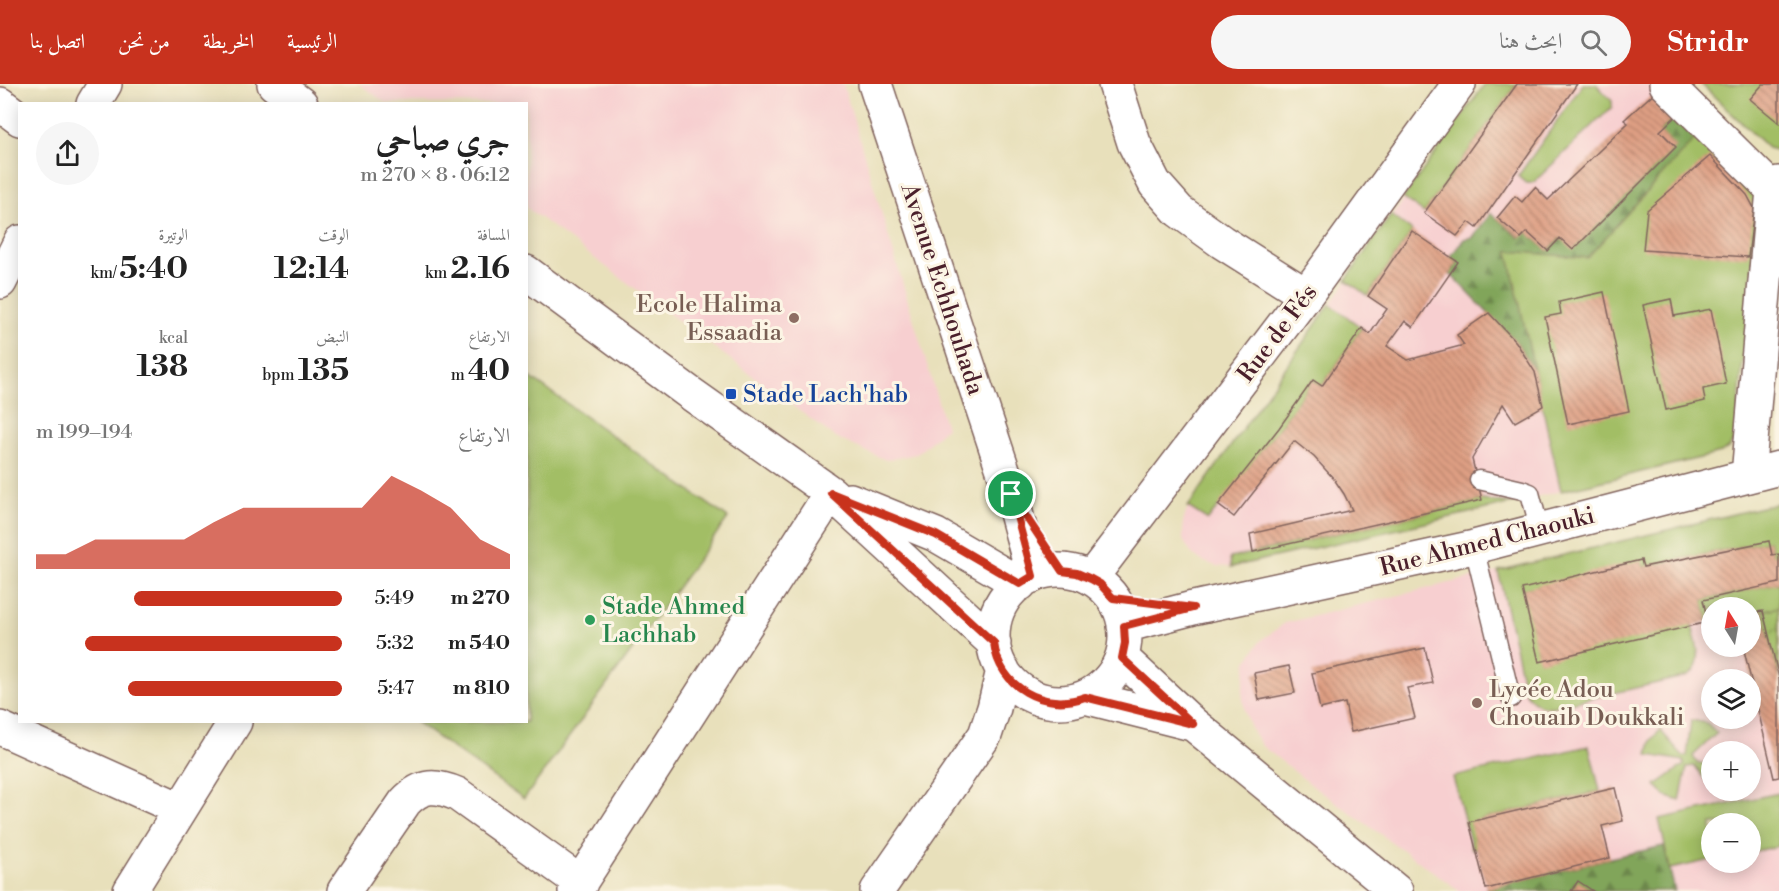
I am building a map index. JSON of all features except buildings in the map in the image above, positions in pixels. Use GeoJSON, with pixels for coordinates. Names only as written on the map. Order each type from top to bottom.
{"type":"FeatureCollection","features":[{"type":"Feature","properties":{"kind":"street"},"geometry":{"type":"LineString","coordinates":[[94,102],[105,84]]}},
{"type":"Feature","properties":{"kind":"street"},"geometry":{"type":"LineString","coordinates":[[274,84],[298,102]]}},
{"type":"Feature","properties":{"kind":"street","name":"Avenue Echhouhada"},"geometry":{"type":"LineString","coordinates":[[875,84],[1011,494],[1081,599]]}},
{"type":"Feature","properties":{"kind":"street"},"geometry":{"type":"LineString","coordinates":[[1115,84],[1134,143],[1155,184],[1179,211],[1222,243],[1306,295]]}},
{"type":"Feature","properties":{"kind":"street","name":"Rue de Fés"},"geometry":{"type":"LineString","coordinates":[[1081,599],[1459,84]]}},
{"type":"Feature","properties":{"kind":"street"},"geometry":{"type":"LineString","coordinates":[[1666,84],[1776,187],[1748,476]]}},
{"type":"Feature","properties":{"kind":"street"},"geometry":{"type":"LineString","coordinates":[[0,104],[18,118]]}},
{"type":"Feature","properties":{"kind":"street"},"geometry":{"type":"LineString","coordinates":[[0,282],[18,246]]}},
{"type":"Feature","properties":{"kind":"street"},"geometry":{"type":"LineString","coordinates":[[528,273],[687,391],[831,493],[998,656],[1017,687],[1024,692],[1038,698],[1059,702],[1077,700],[1094,692],[1114,674],[1081,599]]}},
{"type":"Feature","properties":{"kind":"street","name":"Rue Ahmed Chaouki"},"geometry":{"type":"LineString","coordinates":[[1081,599],[1193,608],[1474,547],[1779,468]]}},
{"type":"Feature","properties":{"kind":"street"},"geometry":{"type":"LineString","coordinates":[[831,493],[936,535],[1081,599],[1193,724],[1396,891]]}},
{"type":"Feature","properties":{"kind":"street"},"geometry":{"type":"LineString","coordinates":[[344,891],[414,792],[425,788],[440,787],[457,794],[578,887],[831,493]]}},
{"type":"Feature","properties":{"kind":"street"},"geometry":{"type":"LineString","coordinates":[[877,891],[985,735],[994,708],[998,656],[995,620],[1001,606],[1010,594],[1081,599]]}},
{"type":"Feature","properties":{"kind":"street"},"geometry":{"type":"LineString","coordinates":[[1085,697],[1193,724]]}},
{"type":"Feature","properties":{"kind":"street"},"geometry":{"type":"LineString","coordinates":[[985,735],[1038,698]]}},
{"type":"Feature","properties":{"kind":"street"},"geometry":{"type":"LineString","coordinates":[[130,891],[234,723]]}},
{"type":"Feature","properties":{"kind":"street"},"geometry":{"type":"LineString","coordinates":[[0,728],[180,809]]}},
{"type":"Feature","properties":{"kind":"lane"},"geometry":{"type":"LineString","coordinates":[[1479,480],[1530,493],[1540,530]]}},
{"type":"Feature","properties":{"kind":"lane"},"geometry":{"type":"LineString","coordinates":[[1474,547],[1511,698]]}},
{"type":"Feature","properties":{"kind":"shaded area","name":"Ecole Halima Essaadia"},"geometry":{"type":"Polygon","coordinates":[[[359,84],[843,84],[946,428],[917,454],[886,460],[836,438],[528,209],[528,102],[385,102],[359,84]]]}},
{"type":"Feature","properties":{"kind":"shaded area"},"geometry":{"type":"Polygon","coordinates":[[[1485,84],[1653,84],[1700,133],[1587,258],[1508,251],[1561,491],[1235,567],[1216,566],[1202,561],[1191,553],[1183,540],[1183,522],[1188,507],[1485,84]]]}},
{"type":"Feature","properties":{"kind":"shaded area","name":"Lycée Adou Chouaib Doukkali"},"geometry":{"type":"Polygon","coordinates":[[[1779,503],[1779,891],[1460,891],[1313,786],[1262,746],[1252,731],[1245,712],[1242,693],[1247,661],[1261,640],[1285,623],[1779,503]]]}},
{"type":"Feature","properties":{"kind":"green space"},"geometry":{"type":"Polygon","coordinates":[[[1485,84],[1517,84],[1424,213],[1403,198],[1485,84]]]}},
{"type":"Feature","properties":{"kind":"green space"},"geometry":{"type":"Polygon","coordinates":[[[1583,84],[1596,84],[1612,101],[1612,107],[1534,182],[1525,182],[1518,176],[1583,84]]]}},
{"type":"Feature","properties":{"kind":"green space"},"geometry":{"type":"Polygon","coordinates":[[[1701,84],[1779,84],[1779,148],[1776,150],[1768,148],[1701,84]]]}},
{"type":"Feature","properties":{"kind":"green space"},"geometry":{"type":"Polygon","coordinates":[[[1675,116],[1700,133],[1587,258],[1508,251],[1535,372],[1516,342],[1450,274],[1458,262],[1450,257],[1464,239],[1473,237],[1491,213],[1520,238],[1527,232],[1548,251],[1675,116]]]}},
{"type":"Feature","properties":{"kind":"green space"},"geometry":{"type":"Polygon","coordinates":[[[1700,133],[1760,193],[1735,439],[1721,453],[1561,491],[1508,251],[1587,258],[1700,133]]]}},
{"type":"Feature","properties":{"kind":"green space"},"geometry":{"type":"Polygon","coordinates":[[[1391,215],[1412,231],[1368,296],[1346,280],[1391,215]]]}},
{"type":"Feature","properties":{"kind":"green space"},"geometry":{"type":"Polygon","coordinates":[[[1330,304],[1362,328],[1322,386],[1313,380],[1208,520],[1188,507],[1330,304]]]}},
{"type":"Feature","properties":{"kind":"green space","name":"Stade Ahmed Lachhab"},"geometry":{"type":"Polygon","coordinates":[[[528,376],[728,518],[524,799],[417,723],[528,723],[528,376]]]}},
{"type":"Feature","properties":{"kind":"green space"},"geometry":{"type":"Polygon","coordinates":[[[1482,500],[1513,503],[1231,567],[1230,558],[1482,500]]]}},
{"type":"Feature","properties":{"kind":"green space"},"geometry":{"type":"Polygon","coordinates":[[[1779,503],[1779,583],[1769,541],[1522,589],[1692,626],[1698,659],[1697,666],[1688,676],[1552,707],[1536,704],[1525,692],[1498,571],[1779,503]]]}},
{"type":"Feature","properties":{"kind":"green space"},"geometry":{"type":"Polygon","coordinates":[[[1779,583],[1779,607],[1761,611],[1761,597],[1716,597],[1779,583]]]}},
{"type":"Feature","properties":{"kind":"green space"},"geometry":{"type":"Polygon","coordinates":[[[1779,607],[1779,678],[1763,611],[1779,607]]]}},
{"type":"Feature","properties":{"kind":"green space"},"geometry":{"type":"Polygon","coordinates":[[[1691,720],[1701,722],[1701,729],[1713,729],[1717,733],[1709,741],[1701,741],[1701,748],[1693,756],[1697,763],[1701,763],[1701,775],[1694,766],[1687,767],[1680,801],[1665,796],[1656,785],[1684,765],[1684,761],[1648,755],[1651,741],[1660,730],[1684,757],[1687,756],[1691,720]]]}},
{"type":"Feature","properties":{"kind":"green space"},"geometry":{"type":"Polygon","coordinates":[[[1589,746],[1600,791],[1470,822],[1476,848],[1472,849],[1453,777],[1589,746]]]}},
{"type":"Feature","properties":{"kind":"green space"},"geometry":{"type":"Polygon","coordinates":[[[1779,793],[1779,846],[1761,850],[1761,813],[1701,813],[1701,862],[1670,869],[1659,819],[1742,801],[1761,801],[1761,797],[1779,793]]]}},
{"type":"Feature","properties":{"kind":"green space"},"geometry":{"type":"Polygon","coordinates":[[[1664,846],[1675,891],[1485,891],[1486,889],[1664,846]]]}},
{"type":"Feature","properties":{"kind":"place","name":"Ecole Halima Essaadia"},"geometry":{"type":"Point","coordinates":[794,318]}},
{"type":"Feature","properties":{"kind":"place","name":"Stade Lach'hab"},"geometry":{"type":"Point","coordinates":[731,394]}},
{"type":"Feature","properties":{"kind":"place","name":"Stade Ahmed Lachhab"},"geometry":{"type":"Point","coordinates":[590,620]}},
{"type":"Feature","properties":{"kind":"place","name":"Lycée Adou Chouaib Doukkali"},"geometry":{"type":"Point","coordinates":[1477,703]}},
{"type":"Feature","properties":{"kind":"route"},"geometry":{"type":"LineString","coordinates":[[831,493],[936,535],[1020,584],[1033,576],[1011,494],[1062,571],[1084,575],[1100,584],[1113,598],[1193,608],[1124,626],[1126,634],[1122,658],[1193,724],[1085,697],[1059,702],[1041,700],[1024,692],[1003,670],[996,657],[994,643],[831,493]]}}]}
